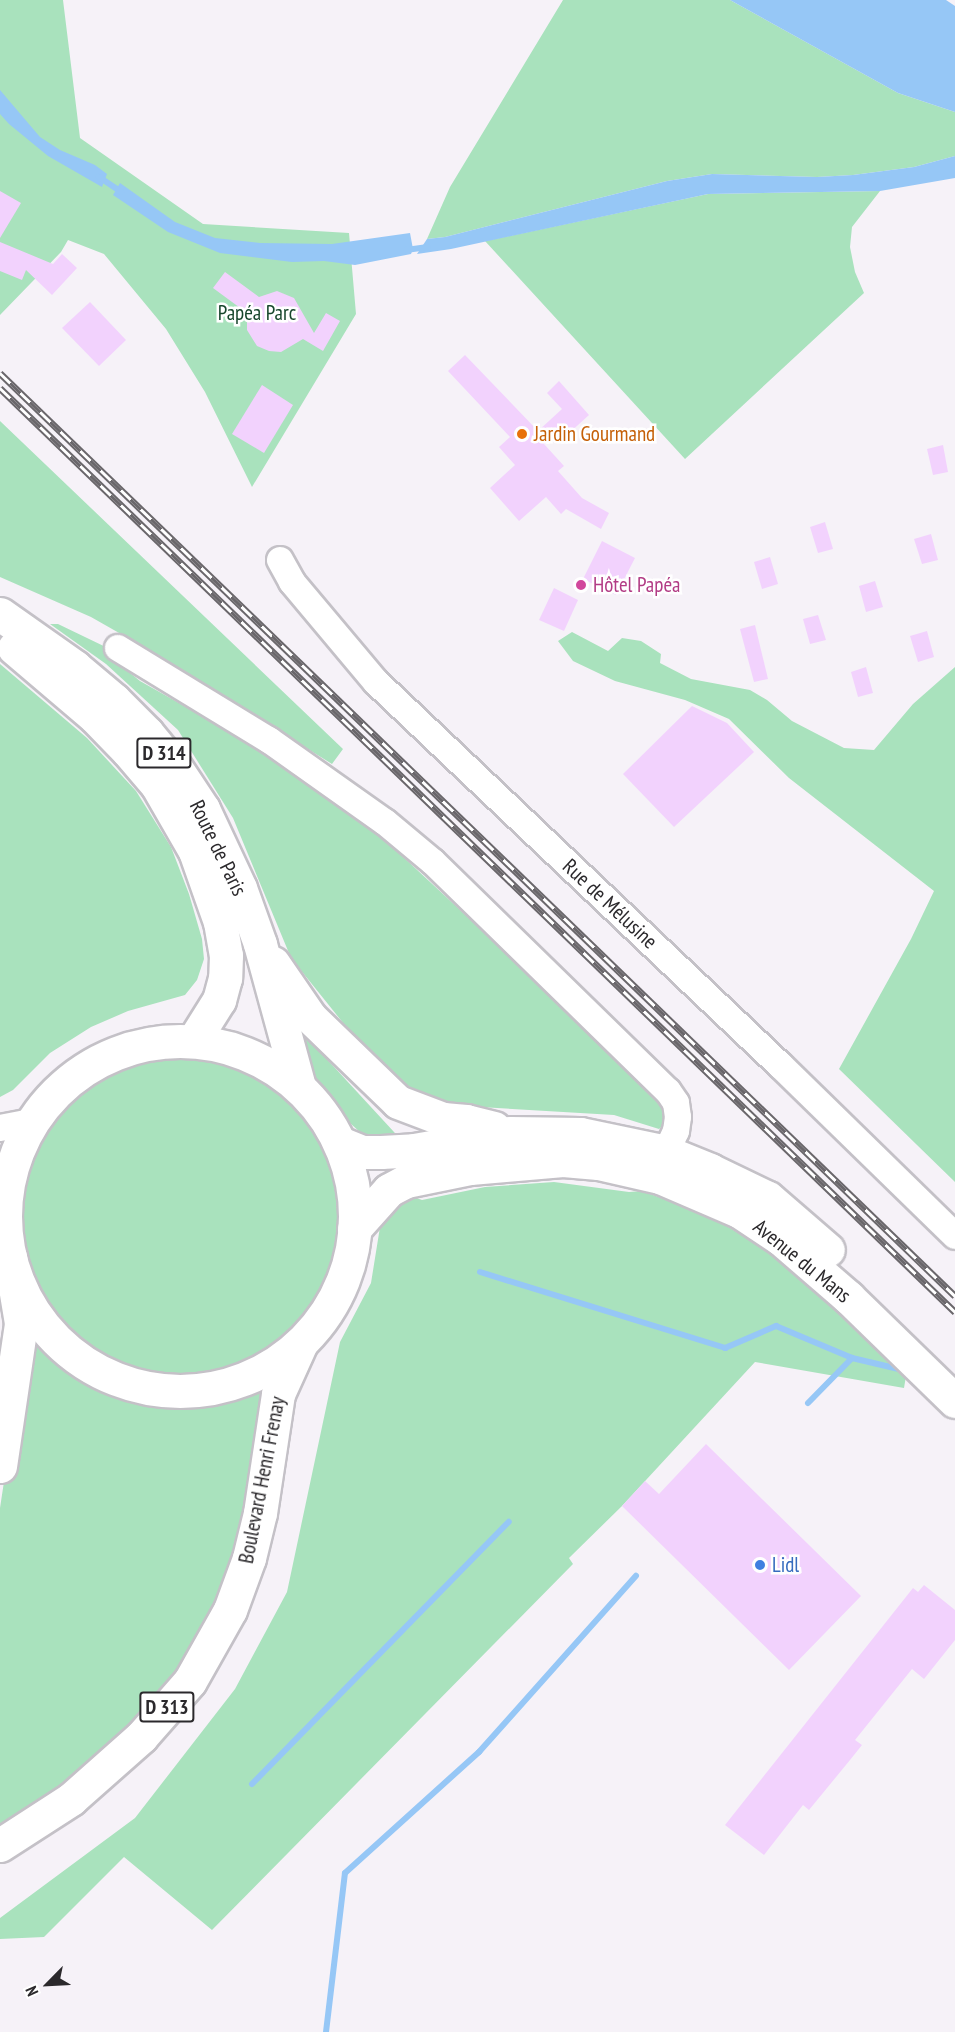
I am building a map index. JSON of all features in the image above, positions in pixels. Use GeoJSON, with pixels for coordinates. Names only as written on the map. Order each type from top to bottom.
{"type":"FeatureCollection","features":[{"type":"Feature","properties":{"kind":"main road","name":"Route de Paris"},"geometry":{"type":"LineString","coordinates":[[0,614],[75,667],[114,700],[147,733],[176,768],[203,809],[223,851],[260,944],[299,1087]]}},
{"type":"Feature","properties":{"kind":"main road","name":"Route de Paris"},"geometry":{"type":"LineString","coordinates":[[0,639],[60,685],[128,751],[157,785],[195,851],[220,922],[226,955],[225,978],[219,1000],[194,1040]]}},
{"type":"Feature","properties":{"kind":"main road"},"geometry":{"type":"LineString","coordinates":[[260,944],[310,1017],[398,1101],[443,1119],[466,1120],[510,1132]]}},
{"type":"Feature","properties":{"kind":"main road"},"geometry":{"type":"LineString","coordinates":[[0,1466],[21,1323],[10,1257],[6,1225],[4,1177],[32,1122],[50,1098],[65,1084],[101,1059],[150,1043],[194,1040],[228,1047],[256,1058],[299,1087],[325,1118],[340,1143],[353,1189],[354,1229],[350,1260],[338,1293],[320,1323],[301,1343],[257,1374],[222,1386],[182,1391],[154,1389],[126,1383],[101,1372],[75,1356],[52,1336],[37,1317],[21,1289],[10,1257]]}},
{"type":"Feature","properties":{"kind":"main road","name":"Avenue du Mans"},"geometry":{"type":"LineString","coordinates":[[340,1143],[362,1152],[395,1151],[510,1132],[580,1134],[666,1152],[768,1198],[870,1286],[955,1370]]}},
{"type":"Feature","properties":{"kind":"main road","name":"Avenue du Mans"},"geometry":{"type":"LineString","coordinates":[[354,1229],[389,1190],[406,1181],[470,1168],[563,1160],[598,1163],[660,1177],[739,1211],[781,1239],[841,1290],[955,1401]]}},
{"type":"Feature","properties":{"kind":"main road","name":"Boulevard Henri Frenay"},"geometry":{"type":"LineString","coordinates":[[0,1845],[71,1799],[141,1737],[190,1681],[230,1610],[249,1558],[260,1513],[278,1395],[301,1343]]}},
{"type":"Feature","properties":{"kind":"street","name":"Rue de Mélusine"},"geometry":{"type":"LineString","coordinates":[[280,560],[292,582],[376,682],[781,1066],[955,1236]]}},
{"type":"Feature","properties":{"kind":"street"},"geometry":{"type":"LineString","coordinates":[[118,648],[269,740],[385,822],[433,862],[668,1091],[676,1103],[678,1117],[676,1131],[666,1152]]}},
{"type":"Feature","properties":{"kind":"street"},"geometry":{"type":"LineString","coordinates":[[0,1128],[32,1122]]}},
{"type":"Feature","properties":{"kind":"green space","name":"Papéa Parc"},"geometry":{"type":"Polygon","coordinates":[[[0,0],[63,0],[80,138],[203,224],[349,233],[356,314],[252,487],[205,392],[166,329],[104,254],[68,240],[61,252],[0,315],[0,0]]]}},
{"type":"Feature","properties":{"kind":"green space"},"geometry":{"type":"Polygon","coordinates":[[[563,0],[730,0],[898,93],[955,112],[955,156],[914,167],[853,175],[817,177],[712,174],[667,181],[445,237],[427,239],[450,187],[563,0]]]}},
{"type":"Feature","properties":{"kind":"green space"},"geometry":{"type":"Polygon","coordinates":[[[880,191],[852,227],[850,247],[855,272],[864,293],[685,459],[485,241],[708,194],[880,191]]]}},
{"type":"Feature","properties":{"kind":"green space"},"geometry":{"type":"Polygon","coordinates":[[[0,421],[343,749],[332,764],[149,650],[91,617],[0,577],[0,421]]]}},
{"type":"Feature","properties":{"kind":"green space"},"geometry":{"type":"Polygon","coordinates":[[[50,624],[58,624],[114,651],[114,660],[140,681],[255,746],[370,826],[578,1020],[659,1100],[670,1119],[659,1129],[614,1115],[446,1105],[398,1081],[352,1034],[291,958],[233,818],[178,730],[106,664],[50,624]]]}},
{"type":"Feature","properties":{"kind":"green space"},"geometry":{"type":"Polygon","coordinates":[[[572,632],[608,651],[622,638],[641,641],[661,654],[660,663],[691,679],[750,690],[767,700],[792,721],[844,748],[874,750],[913,704],[955,667],[955,1182],[839,1069],[911,939],[934,891],[789,778],[729,719],[685,700],[615,681],[573,661],[558,641],[572,632]]]}},
{"type":"Feature","properties":{"kind":"green space"},"geometry":{"type":"Polygon","coordinates":[[[0,664],[87,738],[136,791],[171,847],[189,894],[202,939],[204,959],[197,980],[185,995],[128,1011],[91,1027],[50,1053],[13,1090],[0,1097],[0,664]]]}},
{"type":"Feature","properties":{"kind":"green space"},"geometry":{"type":"Polygon","coordinates":[[[300,1030],[401,1140],[376,1139],[362,1134],[350,1123],[332,1096],[305,1067],[300,1030]]]}},
{"type":"Feature","properties":{"kind":"green space"},"geometry":{"type":"Polygon","coordinates":[[[182,1052],[214,1055],[259,1071],[297,1100],[326,1138],[342,1183],[345,1215],[342,1247],[326,1292],[297,1330],[259,1359],[214,1375],[182,1378],[150,1375],[105,1359],[67,1330],[38,1292],[22,1247],[19,1215],[22,1183],[38,1138],[67,1100],[105,1071],[150,1055],[182,1052]]]}},
{"type":"Feature","properties":{"kind":"green space"},"geometry":{"type":"Polygon","coordinates":[[[554,1182],[629,1192],[642,1191],[708,1215],[800,1274],[906,1376],[904,1388],[755,1362],[622,1506],[569,1558],[573,1564],[212,1930],[124,1857],[44,1937],[0,1939],[0,1918],[135,1818],[235,1689],[287,1592],[340,1342],[371,1283],[380,1227],[387,1215],[398,1203],[411,1196],[422,1200],[485,1187],[554,1182]]]}},
{"type":"Feature","properties":{"kind":"green space"},"geometry":{"type":"Polygon","coordinates":[[[31,1328],[68,1368],[94,1386],[142,1402],[187,1405],[225,1403],[253,1389],[264,1386],[266,1389],[234,1571],[201,1642],[99,1763],[0,1831],[0,1508],[22,1363],[31,1328]]]}},
{"type":"Feature","properties":{"kind":"water"},"geometry":{"type":"Polygon","coordinates":[[[730,0],[946,0],[955,6],[955,112],[898,93],[730,0]]]}},
{"type":"Feature","properties":{"kind":"water"},"geometry":{"type":"Polygon","coordinates":[[[0,90],[40,137],[60,150],[95,165],[107,174],[102,187],[48,156],[9,124],[0,114],[0,90]]]}},
{"type":"Feature","properties":{"kind":"water"},"geometry":{"type":"Polygon","coordinates":[[[955,156],[955,178],[880,191],[708,194],[451,249],[417,254],[427,239],[445,237],[667,181],[712,174],[817,177],[853,175],[914,167],[955,156]]]}},
{"type":"Feature","properties":{"kind":"water"},"geometry":{"type":"Polygon","coordinates":[[[120,183],[175,222],[215,238],[260,243],[332,244],[410,233],[413,249],[411,254],[355,265],[324,261],[292,262],[220,253],[168,232],[113,195],[120,183]]]}},
{"type":"Feature","properties":{"kind":"building"},"geometry":{"type":"Polygon","coordinates":[[[0,191],[21,203],[0,238],[0,191]]]}},
{"type":"Feature","properties":{"kind":"building"},"geometry":{"type":"Polygon","coordinates":[[[0,242],[53,264],[62,254],[77,268],[52,295],[26,270],[22,280],[0,271],[0,242]]]}},
{"type":"Feature","properties":{"kind":"building"},"geometry":{"type":"Polygon","coordinates":[[[225,272],[259,297],[277,291],[294,298],[314,333],[326,313],[340,321],[323,351],[303,339],[281,352],[269,351],[257,346],[247,330],[247,313],[213,288],[225,272]]]}},
{"type":"Feature","properties":{"kind":"building"},"geometry":{"type":"Polygon","coordinates":[[[90,302],[126,340],[99,366],[62,328],[90,302]]]}},
{"type":"Feature","properties":{"kind":"building","name":"Jardin Gourmand"},"geometry":{"type":"Polygon","coordinates":[[[465,355],[538,431],[562,409],[547,393],[559,381],[589,415],[567,435],[544,444],[564,466],[558,471],[582,498],[609,513],[601,529],[566,509],[561,514],[546,497],[519,521],[490,488],[515,465],[499,447],[510,437],[448,371],[465,355]]]}},
{"type":"Feature","properties":{"kind":"building"},"geometry":{"type":"Polygon","coordinates":[[[262,385],[293,405],[264,453],[232,434],[262,385]]]}},
{"type":"Feature","properties":{"kind":"building"},"geometry":{"type":"Polygon","coordinates":[[[943,445],[948,472],[933,475],[927,449],[943,445]]]}},
{"type":"Feature","properties":{"kind":"building"},"geometry":{"type":"Polygon","coordinates":[[[825,522],[833,549],[818,553],[810,527],[825,522]]]}},
{"type":"Feature","properties":{"kind":"building"},"geometry":{"type":"Polygon","coordinates":[[[931,534],[938,560],[922,564],[914,539],[931,534]]]}},
{"type":"Feature","properties":{"kind":"building"},"geometry":{"type":"Polygon","coordinates":[[[602,541],[635,558],[616,595],[583,579],[602,541]]]}},
{"type":"Feature","properties":{"kind":"building"},"geometry":{"type":"Polygon","coordinates":[[[770,557],[778,584],[762,589],[754,562],[770,557]]]}},
{"type":"Feature","properties":{"kind":"building"},"geometry":{"type":"Polygon","coordinates":[[[875,581],[883,607],[866,612],[859,586],[875,581]]]}},
{"type":"Feature","properties":{"kind":"building"},"geometry":{"type":"Polygon","coordinates":[[[554,588],[578,600],[564,631],[539,620],[554,588]]]}},
{"type":"Feature","properties":{"kind":"building"},"geometry":{"type":"Polygon","coordinates":[[[818,615],[826,640],[810,644],[803,619],[818,615]]]}},
{"type":"Feature","properties":{"kind":"building"},"geometry":{"type":"Polygon","coordinates":[[[755,625],[768,679],[754,682],[740,629],[755,625]]]}},
{"type":"Feature","properties":{"kind":"building"},"geometry":{"type":"Polygon","coordinates":[[[927,631],[934,657],[918,662],[910,636],[927,631]]]}},
{"type":"Feature","properties":{"kind":"building"},"geometry":{"type":"Polygon","coordinates":[[[866,667],[873,693],[858,697],[851,672],[866,667]]]}},
{"type":"Feature","properties":{"kind":"building"},"geometry":{"type":"Polygon","coordinates":[[[692,706],[727,723],[754,752],[674,827],[623,774],[692,706]]]}},
{"type":"Feature","properties":{"kind":"building"},"geometry":{"type":"Polygon","coordinates":[[[706,1444],[861,1596],[789,1670],[622,1506],[645,1481],[659,1494],[706,1444]]]}},
{"type":"Feature","properties":{"kind":"building"},"geometry":{"type":"Polygon","coordinates":[[[924,1585],[955,1610],[955,1640],[924,1679],[912,1669],[855,1740],[862,1745],[809,1810],[803,1805],[764,1855],[725,1825],[913,1588],[918,1592],[924,1585]]]}},
{"type":"Feature","properties":{"kind":"waterway"},"geometry":{"type":"LineString","coordinates":[[99,177],[121,192]]}},
{"type":"Feature","properties":{"kind":"waterway"},"geometry":{"type":"LineString","coordinates":[[406,250],[428,247]]}},
{"type":"Feature","properties":{"kind":"waterway"},"geometry":{"type":"LineString","coordinates":[[480,1272],[725,1348],[776,1326],[852,1358]]}},
{"type":"Feature","properties":{"kind":"waterway"},"geometry":{"type":"LineString","coordinates":[[808,1403],[852,1358],[899,1369]]}},
{"type":"Feature","properties":{"kind":"waterway"},"geometry":{"type":"LineString","coordinates":[[252,1784],[509,1522]]}},
{"type":"Feature","properties":{"kind":"waterway"},"geometry":{"type":"LineString","coordinates":[[326,2032],[345,1873],[479,1752],[636,1576]]}},
{"type":"Feature","properties":{"kind":"railway"},"geometry":{"type":"LineString","coordinates":[[0,373],[955,1296]]}},
{"type":"Feature","properties":{"kind":"railway"},"geometry":{"type":"LineString","coordinates":[[0,388],[955,1312]]}},
{"type":"Feature","properties":{"kind":"place","name":"Jardin Gourmand"},"geometry":{"type":"Point","coordinates":[522,434]}},
{"type":"Feature","properties":{"kind":"place","name":"Hôtel Papéa"},"geometry":{"type":"Point","coordinates":[581,585]}},
{"type":"Feature","properties":{"kind":"place","name":"Lidl"},"geometry":{"type":"Point","coordinates":[760,1565]}}]}
